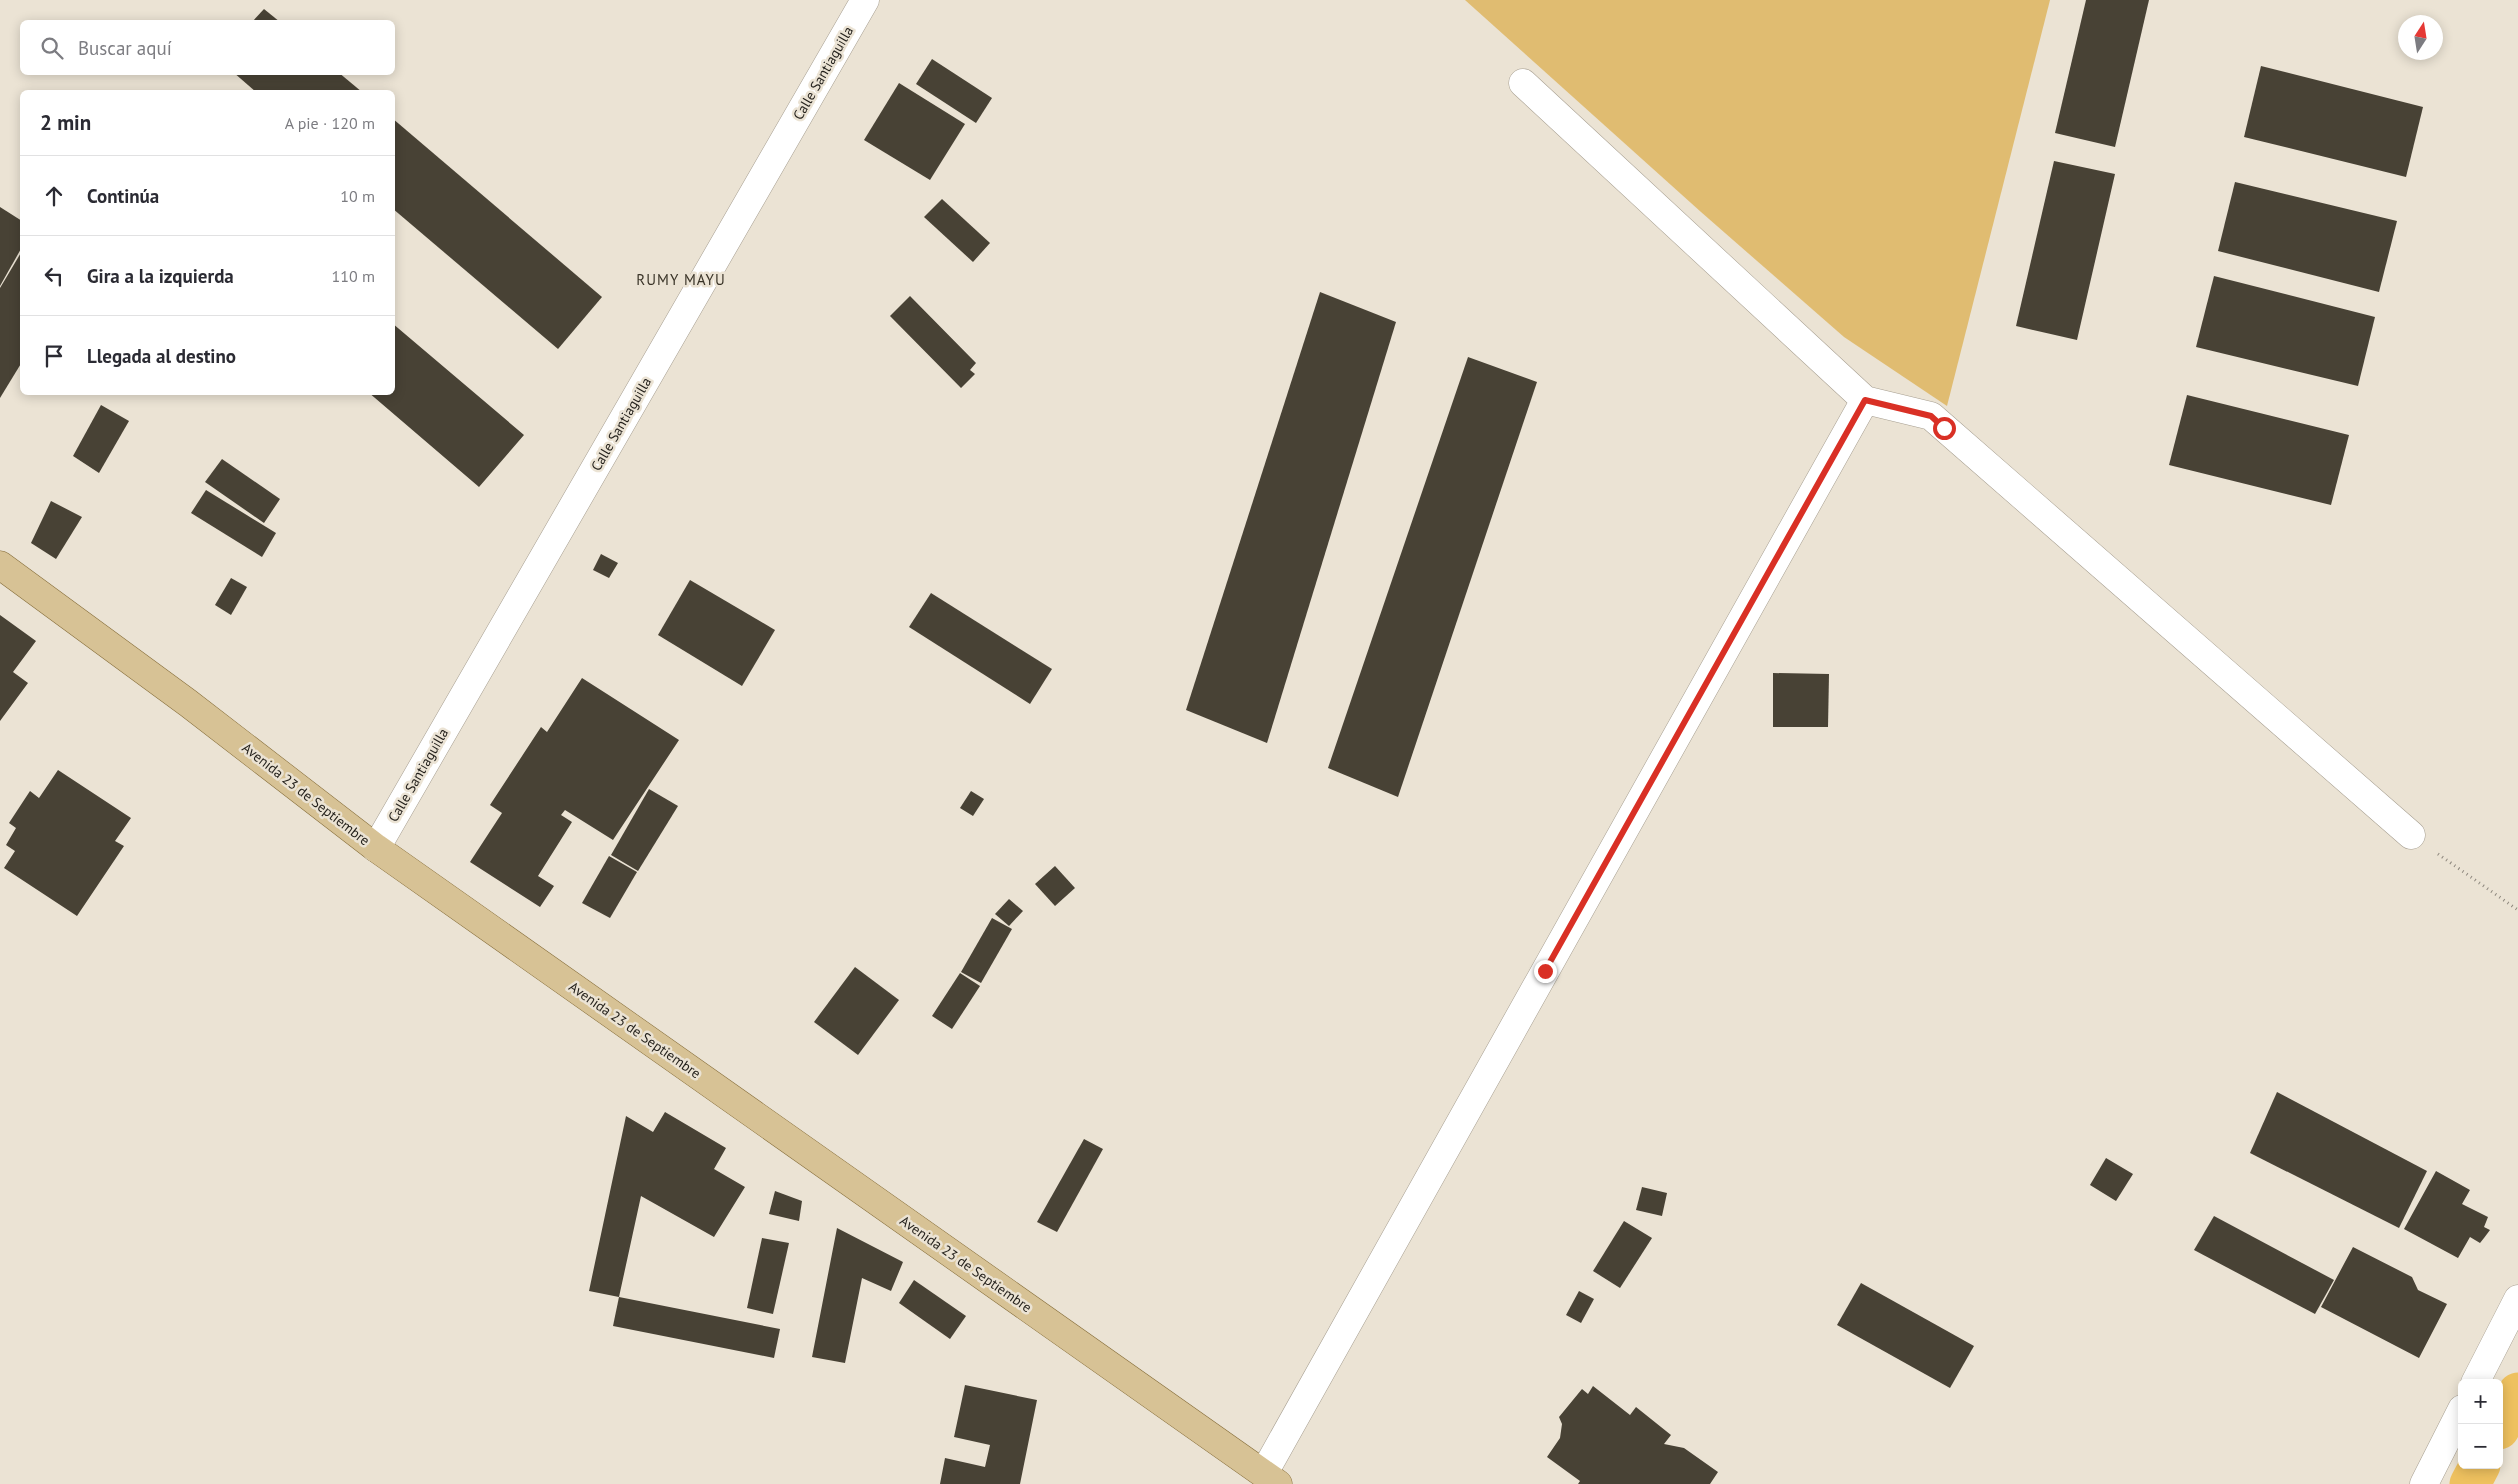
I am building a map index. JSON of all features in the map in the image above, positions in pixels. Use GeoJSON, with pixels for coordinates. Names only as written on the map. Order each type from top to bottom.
{"type":"FeatureCollection","features":[{"type":"Feature","properties":{"kind":"main road","name":"Avenida 23 de Septiembre"},"geometry":{"type":"LineString","coordinates":[[0,565],[188,703],[376,848],[1271,1479]]}},
{"type":"Feature","properties":{"kind":"street","name":"Calle Santiaguilla"},"geometry":{"type":"LineString","coordinates":[[376,848],[865,0]]}},
{"type":"Feature","properties":{"kind":"street"},"geometry":{"type":"LineString","coordinates":[[1522,84],[1865,400],[1931,416],[2411,835]]}},
{"type":"Feature","properties":{"kind":"street"},"geometry":{"type":"LineString","coordinates":[[1271,1479],[1865,400]]}},
{"type":"Feature","properties":{"kind":"street"},"geometry":{"type":"LineString","coordinates":[[2477,1379],[2518,1299]]}},
{"type":"Feature","properties":{"kind":"street"},"geometry":{"type":"LineString","coordinates":[[2424,1484],[2458,1417]]}},
{"type":"Feature","properties":{"kind":"path"},"geometry":{"type":"LineString","coordinates":[[2411,835],[2518,910]]}},
{"type":"Feature","properties":{"kind":"shaded area"},"geometry":{"type":"Polygon","coordinates":[[[1465,0],[2050,0],[1947,406],[1844,337],[1701,212],[1465,0]]]}},
{"type":"Feature","properties":{"kind":"building"},"geometry":{"type":"Polygon","coordinates":[[[2086,0],[2149,0],[2115,147],[2055,133],[2086,0]]]}},
{"type":"Feature","properties":{"kind":"building"},"geometry":{"type":"Polygon","coordinates":[[[264,9],[278,20],[254,20],[264,9]]]}},
{"type":"Feature","properties":{"kind":"building"},"geometry":{"type":"Polygon","coordinates":[[[932,59],[992,98],[976,123],[916,84],[932,59]]]}},
{"type":"Feature","properties":{"kind":"building"},"geometry":{"type":"Polygon","coordinates":[[[2261,66],[2423,107],[2406,177],[2244,137],[2261,66]]]}},
{"type":"Feature","properties":{"kind":"building"},"geometry":{"type":"Polygon","coordinates":[[[236,75],[342,75],[360,90],[254,90],[236,75]]]}},
{"type":"Feature","properties":{"kind":"building"},"geometry":{"type":"Polygon","coordinates":[[[899,83],[965,124],[930,180],[864,140],[899,83]]]}},
{"type":"Feature","properties":{"kind":"building"},"geometry":{"type":"Polygon","coordinates":[[[395,121],[602,297],[558,349],[395,211],[395,121]]]}},
{"type":"Feature","properties":{"kind":"building"},"geometry":{"type":"Polygon","coordinates":[[[2054,161],[2115,174],[2077,340],[2016,326],[2054,161]]]}},
{"type":"Feature","properties":{"kind":"building"},"geometry":{"type":"Polygon","coordinates":[[[2235,182],[2397,221],[2379,292],[2218,251],[2235,182]]]}},
{"type":"Feature","properties":{"kind":"building"},"geometry":{"type":"Polygon","coordinates":[[[942,199],[990,243],[973,262],[924,217],[942,199]]]}},
{"type":"Feature","properties":{"kind":"building"},"geometry":{"type":"Polygon","coordinates":[[[0,207],[20,220],[20,251],[0,286],[0,207]]]}},
{"type":"Feature","properties":{"kind":"building"},"geometry":{"type":"Polygon","coordinates":[[[20,254],[20,365],[0,398],[0,288],[20,254]]]}},
{"type":"Feature","properties":{"kind":"building"},"geometry":{"type":"Polygon","coordinates":[[[2214,276],[2375,317],[2358,386],[2196,347],[2214,276]]]}},
{"type":"Feature","properties":{"kind":"building"},"geometry":{"type":"Polygon","coordinates":[[[1320,292],[1396,322],[1267,743],[1186,710],[1320,292]]]}},
{"type":"Feature","properties":{"kind":"building"},"geometry":{"type":"Polygon","coordinates":[[[910,296],[976,363],[970,370],[975,374],[961,388],[890,316],[910,296]]]}},
{"type":"Feature","properties":{"kind":"building"},"geometry":{"type":"Polygon","coordinates":[[[395,326],[524,435],[479,487],[372,395],[395,395],[395,326]]]}},
{"type":"Feature","properties":{"kind":"building"},"geometry":{"type":"Polygon","coordinates":[[[1468,357],[1537,382],[1398,797],[1328,768],[1468,357]]]}},
{"type":"Feature","properties":{"kind":"building"},"geometry":{"type":"Polygon","coordinates":[[[2187,395],[2349,435],[2331,505],[2169,465],[2187,395]]]}},
{"type":"Feature","properties":{"kind":"building"},"geometry":{"type":"Polygon","coordinates":[[[101,405],[129,421],[99,473],[73,456],[101,405]]]}},
{"type":"Feature","properties":{"kind":"building"},"geometry":{"type":"Polygon","coordinates":[[[222,459],[280,499],[264,523],[205,482],[222,459]]]}},
{"type":"Feature","properties":{"kind":"building"},"geometry":{"type":"Polygon","coordinates":[[[206,490],[276,533],[262,557],[191,513],[206,490]]]}},
{"type":"Feature","properties":{"kind":"building"},"geometry":{"type":"Polygon","coordinates":[[[51,501],[82,517],[56,559],[31,543],[51,501]]]}},
{"type":"Feature","properties":{"kind":"building"},"geometry":{"type":"Polygon","coordinates":[[[601,554],[618,563],[609,578],[593,570],[601,554]]]}},
{"type":"Feature","properties":{"kind":"building"},"geometry":{"type":"Polygon","coordinates":[[[231,578],[247,587],[231,615],[215,605],[231,578]]]}},
{"type":"Feature","properties":{"kind":"building"},"geometry":{"type":"Polygon","coordinates":[[[690,580],[775,630],[742,686],[658,635],[690,580]]]}},
{"type":"Feature","properties":{"kind":"building"},"geometry":{"type":"Polygon","coordinates":[[[931,593],[1052,669],[1030,704],[909,627],[931,593]]]}},
{"type":"Feature","properties":{"kind":"building"},"geometry":{"type":"Polygon","coordinates":[[[0,615],[36,641],[13,672],[28,683],[0,721],[0,615]]]}},
{"type":"Feature","properties":{"kind":"building"},"geometry":{"type":"Polygon","coordinates":[[[1773,673],[1829,674],[1828,727],[1773,727],[1773,673]]]}},
{"type":"Feature","properties":{"kind":"building"},"geometry":{"type":"Polygon","coordinates":[[[582,678],[679,740],[613,840],[565,810],[561,815],[572,822],[538,876],[554,886],[540,907],[470,862],[502,813],[490,805],[541,727],[547,732],[582,678]]]}},
{"type":"Feature","properties":{"kind":"building"},"geometry":{"type":"Polygon","coordinates":[[[58,770],[131,818],[115,841],[124,846],[77,916],[4,868],[15,851],[6,845],[16,828],[9,823],[30,791],[39,798],[58,770]]]}},
{"type":"Feature","properties":{"kind":"building"},"geometry":{"type":"Polygon","coordinates":[[[649,789],[678,806],[638,871],[611,855],[649,789]]]}},
{"type":"Feature","properties":{"kind":"building"},"geometry":{"type":"Polygon","coordinates":[[[971,791],[984,799],[973,816],[960,808],[971,791]]]}},
{"type":"Feature","properties":{"kind":"building"},"geometry":{"type":"Polygon","coordinates":[[[609,856],[637,872],[610,918],[582,903],[609,856]]]}},
{"type":"Feature","properties":{"kind":"building"},"geometry":{"type":"Polygon","coordinates":[[[1055,866],[1075,888],[1055,906],[1035,884],[1055,866]]]}},
{"type":"Feature","properties":{"kind":"building"},"geometry":{"type":"Polygon","coordinates":[[[1009,899],[1023,911],[1009,926],[995,914],[1009,899]]]}},
{"type":"Feature","properties":{"kind":"building"},"geometry":{"type":"Polygon","coordinates":[[[992,918],[1012,929],[981,983],[961,972],[992,918]]]}},
{"type":"Feature","properties":{"kind":"building"},"geometry":{"type":"Polygon","coordinates":[[[855,967],[899,1000],[858,1055],[814,1022],[855,967]]]}},
{"type":"Feature","properties":{"kind":"building"},"geometry":{"type":"Polygon","coordinates":[[[960,973],[980,986],[952,1029],[932,1016],[960,973]]]}},
{"type":"Feature","properties":{"kind":"building"},"geometry":{"type":"Polygon","coordinates":[[[2277,1092],[2427,1171],[2399,1228],[2250,1153],[2277,1092]]]}},
{"type":"Feature","properties":{"kind":"building"},"geometry":{"type":"Polygon","coordinates":[[[665,1112],[726,1148],[714,1169],[745,1187],[714,1237],[641,1196],[619,1297],[589,1291],[626,1116],[653,1132],[665,1112]]]}},
{"type":"Feature","properties":{"kind":"building"},"geometry":{"type":"Polygon","coordinates":[[[1084,1139],[1103,1149],[1057,1232],[1037,1222],[1084,1139]]]}},
{"type":"Feature","properties":{"kind":"building"},"geometry":{"type":"Polygon","coordinates":[[[2106,1158],[2133,1174],[2116,1201],[2090,1185],[2106,1158]]]}},
{"type":"Feature","properties":{"kind":"building"},"geometry":{"type":"Polygon","coordinates":[[[2436,1171],[2470,1190],[2462,1204],[2488,1217],[2484,1227],[2490,1230],[2480,1243],[2470,1237],[2458,1258],[2404,1229],[2436,1171]]]}},
{"type":"Feature","properties":{"kind":"building"},"geometry":{"type":"Polygon","coordinates":[[[1642,1187],[1667,1193],[1662,1216],[1636,1210],[1642,1187]]]}},
{"type":"Feature","properties":{"kind":"building"},"geometry":{"type":"Polygon","coordinates":[[[775,1191],[802,1201],[799,1221],[769,1214],[775,1191]]]}},
{"type":"Feature","properties":{"kind":"building"},"geometry":{"type":"Polygon","coordinates":[[[2214,1216],[2334,1280],[2315,1314],[2194,1250],[2214,1216]]]}},
{"type":"Feature","properties":{"kind":"building"},"geometry":{"type":"Polygon","coordinates":[[[1624,1221],[1652,1238],[1620,1288],[1593,1271],[1624,1221]]]}},
{"type":"Feature","properties":{"kind":"building"},"geometry":{"type":"Polygon","coordinates":[[[837,1228],[903,1262],[891,1291],[862,1278],[845,1363],[812,1357],[837,1228]]]}},
{"type":"Feature","properties":{"kind":"building"},"geometry":{"type":"Polygon","coordinates":[[[762,1238],[789,1243],[773,1314],[747,1308],[762,1238]]]}},
{"type":"Feature","properties":{"kind":"building"},"geometry":{"type":"Polygon","coordinates":[[[2353,1247],[2412,1277],[2418,1290],[2447,1304],[2419,1358],[2321,1307],[2353,1247]]]}},
{"type":"Feature","properties":{"kind":"building"},"geometry":{"type":"Polygon","coordinates":[[[914,1280],[966,1316],[950,1339],[899,1303],[914,1280]]]}},
{"type":"Feature","properties":{"kind":"building"},"geometry":{"type":"Polygon","coordinates":[[[1861,1283],[1974,1346],[1950,1388],[1837,1325],[1861,1283]]]}},
{"type":"Feature","properties":{"kind":"building"},"geometry":{"type":"Polygon","coordinates":[[[1579,1291],[1594,1299],[1581,1323],[1566,1315],[1579,1291]]]}},
{"type":"Feature","properties":{"kind":"building"},"geometry":{"type":"Polygon","coordinates":[[[619,1297],[780,1329],[774,1358],[613,1326],[619,1297]]]}},
{"type":"Feature","properties":{"kind":"building"},"geometry":{"type":"Polygon","coordinates":[[[965,1385],[1037,1400],[1020,1484],[940,1484],[945,1458],[985,1467],[990,1445],[954,1437],[965,1385]]]}},
{"type":"Feature","properties":{"kind":"building"},"geometry":{"type":"Polygon","coordinates":[[[1593,1386],[1630,1415],[1636,1407],[1671,1435],[1664,1444],[1684,1448],[1718,1472],[1710,1484],[1578,1484],[1580,1481],[1547,1457],[1560,1438],[1562,1424],[1559,1417],[1582,1389],[1588,1394],[1593,1386]]]}},
{"type":"Feature","properties":{"kind":"waterway"},"geometry":{"type":"LineString","coordinates":[[2502,1424],[2518,1393]]}},
{"type":"Feature","properties":{"kind":"waterway"},"geometry":{"type":"LineString","coordinates":[[2470,1484],[2478,1469]]}},
{"type":"Feature","properties":{"kind":"district","name":"RUMY MAYU"},"geometry":{"type":"Point","coordinates":[681,280]}},
{"type":"Feature","properties":{"kind":"route"},"geometry":{"type":"LineString","coordinates":[[1545,971],[1865,400],[1931,416],[1944,428]]}}]}
